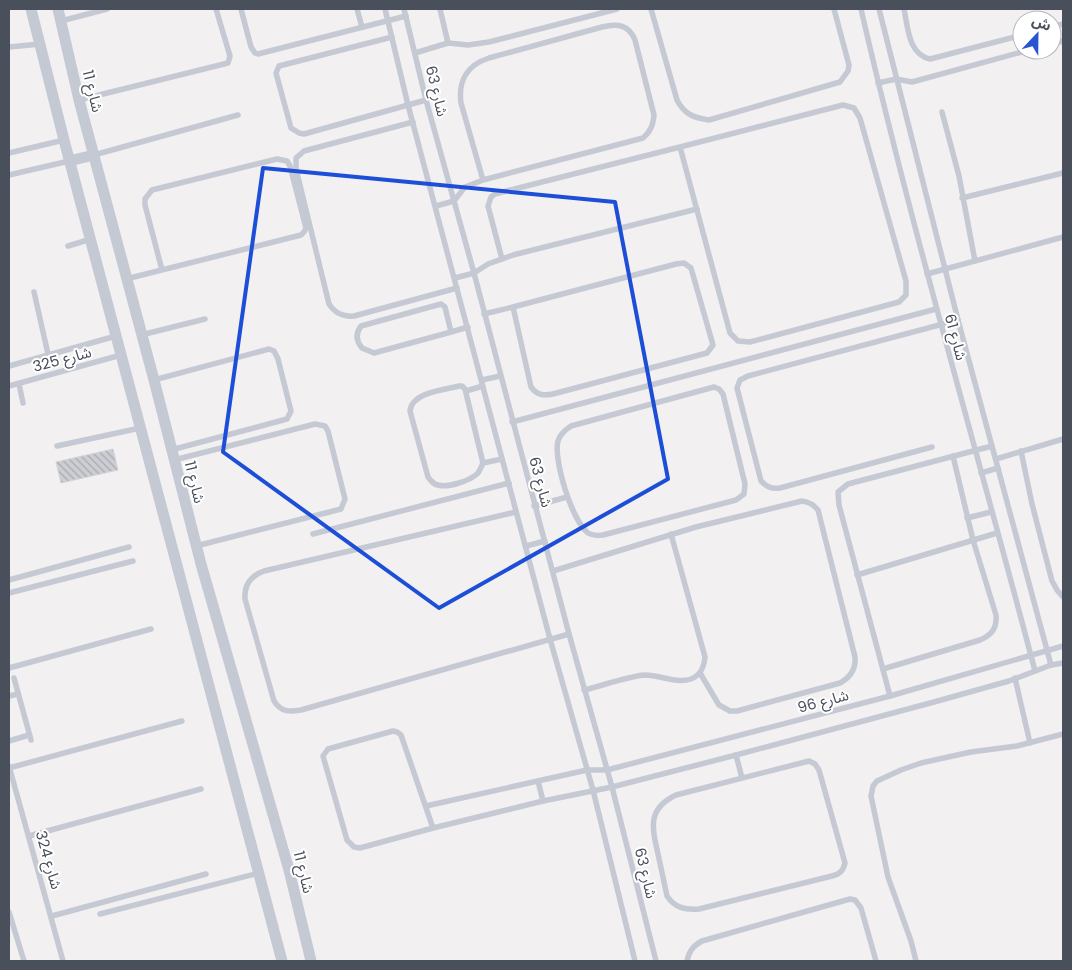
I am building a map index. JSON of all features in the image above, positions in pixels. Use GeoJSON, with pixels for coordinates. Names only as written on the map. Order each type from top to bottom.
{"type":"FeatureCollection","features":[{"type":"Feature","properties":{"kind":"street"},"geometry":{"type":"LineString","coordinates":[[31,9],[282,961]]}},
{"type":"Feature","properties":{"kind":"street","name":"شارع 11"},"geometry":{"type":"LineString","coordinates":[[58,9],[79,100],[196,546],[289,870],[311,961]]}},
{"type":"Feature","properties":{"kind":"street"},"geometry":{"type":"LineString","coordinates":[[70,161],[94,155]]}},
{"type":"Feature","properties":{"kind":"lane"},"geometry":{"type":"LineString","coordinates":[[61,21],[107,9]]}},
{"type":"Feature","properties":{"kind":"lane"},"geometry":{"type":"LineString","coordinates":[[79,100],[226,64],[230,56],[216,9]]}},
{"type":"Feature","properties":{"kind":"lane"},"geometry":{"type":"LineString","coordinates":[[241,9],[252,50],[258,54],[406,16]]}},
{"type":"Feature","properties":{"kind":"lane"},"geometry":{"type":"LineString","coordinates":[[358,9],[362,27]]}},
{"type":"Feature","properties":{"kind":"lane","name":"شارع 63"},"geometry":{"type":"LineString","coordinates":[[385,9],[408,105],[516,512],[593,790],[635,961]]}},
{"type":"Feature","properties":{"kind":"lane","name":"شارع 63"},"geometry":{"type":"LineString","coordinates":[[404,9],[426,100],[474,273],[534,506],[612,786],[656,961]]}},
{"type":"Feature","properties":{"kind":"lane"},"geometry":{"type":"LineString","coordinates":[[440,9],[448,43]]}},
{"type":"Feature","properties":{"kind":"lane"},"geometry":{"type":"LineString","coordinates":[[415,53],[448,43],[489,42],[617,9]]}},
{"type":"Feature","properties":{"kind":"lane"},"geometry":{"type":"LineString","coordinates":[[651,9],[677,100],[689,115],[709,120],[840,82],[848,71],[849,64],[834,9]]}},
{"type":"Feature","properties":{"kind":"lane","name":"شارع 61"},"geometry":{"type":"LineString","coordinates":[[861,9],[940,325],[1035,671]]}},
{"type":"Feature","properties":{"kind":"lane","name":"شارع 61"},"geometry":{"type":"LineString","coordinates":[[879,9],[958,320],[1051,665]]}},
{"type":"Feature","properties":{"kind":"lane"},"geometry":{"type":"LineString","coordinates":[[904,9],[913,48],[923,57],[936,58],[1012,38]]}},
{"type":"Feature","properties":{"kind":"lane"},"geometry":{"type":"LineString","coordinates":[[436,206],[454,201],[465,188],[483,180],[643,138],[650,132],[654,115],[632,33],[626,27],[619,24],[611,24],[479,61],[471,67],[465,74],[461,84],[461,103],[483,180]]}},
{"type":"Feature","properties":{"kind":"lane"},"geometry":{"type":"LineString","coordinates":[[392,37],[284,64],[277,68],[276,73],[291,128],[304,134],[426,100]]}},
{"type":"Feature","properties":{"kind":"lane"},"geometry":{"type":"LineString","coordinates":[[9,47],[40,44]]}},
{"type":"Feature","properties":{"kind":"lane"},"geometry":{"type":"LineString","coordinates":[[878,83],[896,78],[912,82],[1012,55]]}},
{"type":"Feature","properties":{"kind":"lane"},"geometry":{"type":"LineString","coordinates":[[502,259],[488,206],[491,197],[495,194],[836,107],[849,106],[854,108],[860,118],[907,286],[906,295],[899,302],[750,342],[738,341],[730,333],[680,147]]}},
{"type":"Feature","properties":{"kind":"lane"},"geometry":{"type":"LineString","coordinates":[[942,112],[959,176],[975,261]]}},
{"type":"Feature","properties":{"kind":"lane"},"geometry":{"type":"LineString","coordinates":[[94,155],[238,115]]}},
{"type":"Feature","properties":{"kind":"lane"},"geometry":{"type":"LineString","coordinates":[[413,122],[304,151],[296,158],[296,169],[329,304],[339,314],[354,316],[457,288]]}},
{"type":"Feature","properties":{"kind":"lane"},"geometry":{"type":"LineString","coordinates":[[9,153],[64,140]]}},
{"type":"Feature","properties":{"kind":"lane"},"geometry":{"type":"LineString","coordinates":[[126,279],[162,270],[301,235],[306,228],[288,161],[277,159],[152,190],[148,194],[145,205],[162,270]]}},
{"type":"Feature","properties":{"kind":"lane"},"geometry":{"type":"LineString","coordinates":[[9,175],[70,161]]}},
{"type":"Feature","properties":{"kind":"lane"},"geometry":{"type":"LineString","coordinates":[[962,198],[1063,173]]}},
{"type":"Feature","properties":{"kind":"lane"},"geometry":{"type":"LineString","coordinates":[[455,278],[474,273],[488,264],[502,259],[697,209]]}},
{"type":"Feature","properties":{"kind":"lane"},"geometry":{"type":"LineString","coordinates":[[927,274],[1063,237]]}},
{"type":"Feature","properties":{"kind":"lane"},"geometry":{"type":"LineString","coordinates":[[68,246],[91,239]]}},
{"type":"Feature","properties":{"kind":"lane"},"geometry":{"type":"LineString","coordinates":[[484,314],[684,263],[691,268],[713,345],[707,353],[553,394],[540,395],[531,387],[512,307]]}},
{"type":"Feature","properties":{"kind":"lane"},"geometry":{"type":"LineString","coordinates":[[34,292],[48,354]]}},
{"type":"Feature","properties":{"kind":"lane"},"geometry":{"type":"LineString","coordinates":[[451,332],[445,307],[441,304],[361,326],[357,331],[356,337],[362,348],[374,353],[451,332],[468,327]]}},
{"type":"Feature","properties":{"kind":"lane"},"geometry":{"type":"LineString","coordinates":[[512,422],[936,309]]}},
{"type":"Feature","properties":{"kind":"lane"},"geometry":{"type":"LineString","coordinates":[[141,335],[205,319]]}},
{"type":"Feature","properties":{"kind":"lane"},"geometry":{"type":"LineString","coordinates":[[932,447],[772,489],[761,481],[737,388],[740,380],[748,376],[958,320]]}},
{"type":"Feature","properties":{"kind":"lane","name":"شارع 325"},"geometry":{"type":"LineString","coordinates":[[9,366],[116,336]]}},
{"type":"Feature","properties":{"kind":"lane"},"geometry":{"type":"LineString","coordinates":[[154,380],[269,349],[274,351],[278,359],[290,411],[287,419],[173,455]]}},
{"type":"Feature","properties":{"kind":"lane","name":"شارع 325"},"geometry":{"type":"LineString","coordinates":[[9,386],[121,355]]}},
{"type":"Feature","properties":{"kind":"lane"},"geometry":{"type":"LineString","coordinates":[[466,391],[500,376]]}},
{"type":"Feature","properties":{"kind":"lane"},"geometry":{"type":"LineString","coordinates":[[19,384],[23,403]]}},
{"type":"Feature","properties":{"kind":"lane"},"geometry":{"type":"LineString","coordinates":[[459,386],[464,387],[483,463],[480,470],[469,479],[443,486],[432,482],[428,477],[410,411],[412,402],[419,396],[459,386]]}},
{"type":"Feature","properties":{"kind":"lane"},"geometry":{"type":"LineString","coordinates":[[714,387],[719,389],[723,394],[745,484],[744,494],[740,498],[596,536],[589,534],[579,522],[568,497],[558,460],[557,447],[558,440],[565,430],[571,426],[708,388],[714,387]]}},
{"type":"Feature","properties":{"kind":"lane"},"geometry":{"type":"LineString","coordinates":[[173,455],[315,424],[325,426],[328,431],[344,499],[341,509],[196,546]]}},
{"type":"Feature","properties":{"kind":"lane"},"geometry":{"type":"LineString","coordinates":[[57,446],[140,428]]}},
{"type":"Feature","properties":{"kind":"lane"},"geometry":{"type":"LineString","coordinates":[[996,459],[1063,439]]}},
{"type":"Feature","properties":{"kind":"lane"},"geometry":{"type":"LineString","coordinates":[[890,696],[838,500],[838,492],[848,484],[992,446]]}},
{"type":"Feature","properties":{"kind":"lane"},"geometry":{"type":"LineString","coordinates":[[1021,451],[1032,504],[1052,581],[1063,596]]}},
{"type":"Feature","properties":{"kind":"lane"},"geometry":{"type":"LineString","coordinates":[[883,669],[980,640],[992,633],[996,621],[996,615],[973,540],[953,456]]}},
{"type":"Feature","properties":{"kind":"lane"},"geometry":{"type":"LineString","coordinates":[[483,463],[502,459]]}},
{"type":"Feature","properties":{"kind":"lane"},"geometry":{"type":"LineString","coordinates":[[981,473],[998,468]]}},
{"type":"Feature","properties":{"kind":"lane"},"geometry":{"type":"LineString","coordinates":[[314,534],[509,483]]}},
{"type":"Feature","properties":{"kind":"lane"},"geometry":{"type":"LineString","coordinates":[[534,506],[568,497]]}},
{"type":"Feature","properties":{"kind":"lane"},"geometry":{"type":"LineString","coordinates":[[552,571],[672,534],[802,501],[814,505],[820,516],[856,663],[851,675],[840,683],[737,710],[724,709],[719,705],[700,672]]}},
{"type":"Feature","properties":{"kind":"lane"},"geometry":{"type":"LineString","coordinates":[[516,512],[256,573],[246,584],[244,592],[274,701],[282,710],[288,712],[301,710],[569,634]]}},
{"type":"Feature","properties":{"kind":"lane"},"geometry":{"type":"LineString","coordinates":[[968,518],[991,512]]}},
{"type":"Feature","properties":{"kind":"lane"},"geometry":{"type":"LineString","coordinates":[[858,574],[997,533]]}},
{"type":"Feature","properties":{"kind":"lane"},"geometry":{"type":"LineString","coordinates":[[584,690],[644,675],[681,680],[692,679],[704,666],[705,658],[672,534]]}},
{"type":"Feature","properties":{"kind":"lane"},"geometry":{"type":"LineString","coordinates":[[526,546],[545,541]]}},
{"type":"Feature","properties":{"kind":"lane"},"geometry":{"type":"LineString","coordinates":[[9,580],[130,547]]}},
{"type":"Feature","properties":{"kind":"lane"},"geometry":{"type":"LineString","coordinates":[[9,593],[133,561]]}},
{"type":"Feature","properties":{"kind":"lane"},"geometry":{"type":"LineString","coordinates":[[9,668],[151,630]]}},
{"type":"Feature","properties":{"kind":"lane","name":"شارع 96"},"geometry":{"type":"LineString","coordinates":[[1063,646],[890,696],[607,770],[587,770],[426,806],[401,735],[397,732],[393,731],[328,749],[324,753],[323,759],[347,840],[351,846],[360,848],[433,828],[612,786],[934,702],[1015,678],[1051,665],[1063,663]]}},
{"type":"Feature","properties":{"kind":"lane"},"geometry":{"type":"LineString","coordinates":[[9,741],[30,738],[14,678]]}},
{"type":"Feature","properties":{"kind":"lane"},"geometry":{"type":"LineString","coordinates":[[1015,678],[1030,743]]}},
{"type":"Feature","properties":{"kind":"lane"},"geometry":{"type":"LineString","coordinates":[[9,696],[18,694]]}},
{"type":"Feature","properties":{"kind":"lane"},"geometry":{"type":"LineString","coordinates":[[9,767],[182,721]]}},
{"type":"Feature","properties":{"kind":"lane"},"geometry":{"type":"LineString","coordinates":[[916,961],[911,941],[888,877],[871,796],[873,786],[881,778],[921,764],[971,752],[1017,746],[1063,734]]}},
{"type":"Feature","properties":{"kind":"lane"},"geometry":{"type":"LineString","coordinates":[[736,754],[742,778]]}},
{"type":"Feature","properties":{"kind":"lane"},"geometry":{"type":"LineString","coordinates":[[809,761],[815,764],[819,770],[845,863],[843,870],[838,875],[699,909],[684,909],[677,906],[667,896],[652,829],[655,815],[663,802],[676,795],[742,778],[802,762],[809,761]]}},
{"type":"Feature","properties":{"kind":"lane","name":"شارع 324"},"geometry":{"type":"LineString","coordinates":[[9,767],[63,961]]}},
{"type":"Feature","properties":{"kind":"lane"},"geometry":{"type":"LineString","coordinates":[[538,781],[543,801]]}},
{"type":"Feature","properties":{"kind":"lane"},"geometry":{"type":"LineString","coordinates":[[29,836],[200,789]]}},
{"type":"Feature","properties":{"kind":"lane"},"geometry":{"type":"LineString","coordinates":[[426,806],[433,828]]}},
{"type":"Feature","properties":{"kind":"lane"},"geometry":{"type":"LineString","coordinates":[[100,914],[259,872]]}},
{"type":"Feature","properties":{"kind":"lane"},"geometry":{"type":"LineString","coordinates":[[52,916],[206,874]]}},
{"type":"Feature","properties":{"kind":"lane"},"geometry":{"type":"LineString","coordinates":[[687,961],[689,952],[694,946],[702,942],[850,899],[855,900],[861,908],[876,961]]}},
{"type":"Feature","properties":{"kind":"lane"},"geometry":{"type":"LineString","coordinates":[[9,912],[24,961]]}},
{"type":"Feature","properties":{"kind":"highlighted area"},"geometry":{"type":"Polygon","coordinates":[[[263,168],[615,202],[668,479],[439,608],[223,452],[263,168]]]}},
{"type":"Feature","properties":{"kind":"building"},"geometry":{"type":"Polygon","coordinates":[[[113,449],[118,470],[61,483],[56,462],[113,449]]]}}]}
